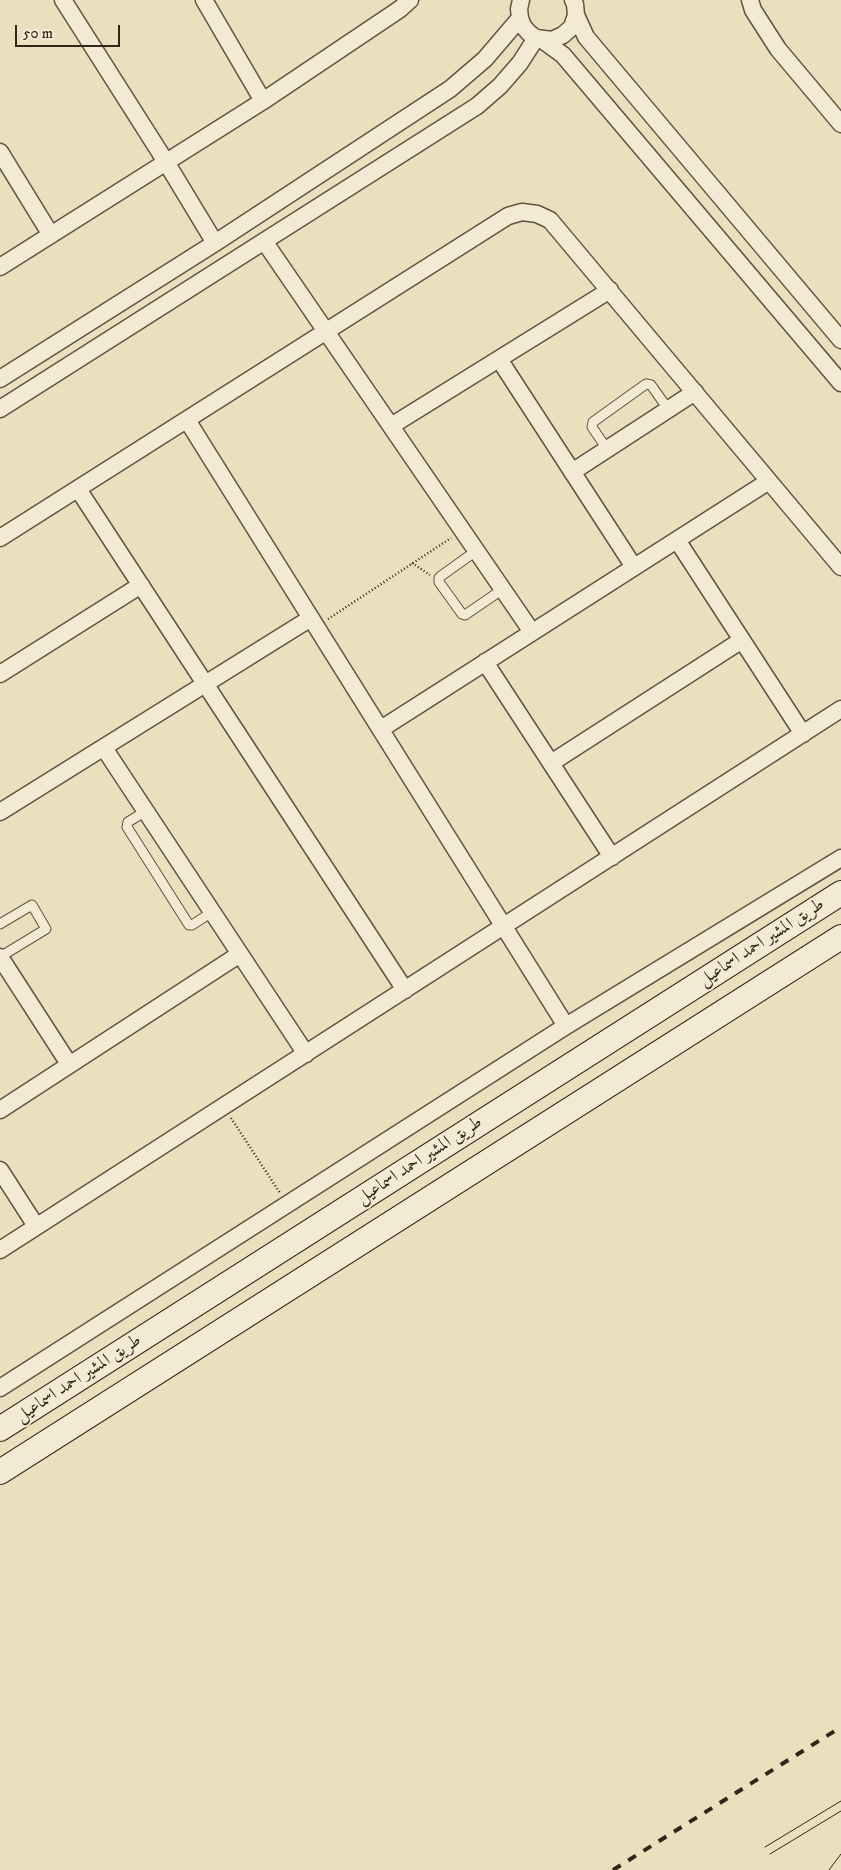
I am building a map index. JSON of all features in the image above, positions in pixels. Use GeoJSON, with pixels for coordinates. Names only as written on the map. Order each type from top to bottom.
{"type":"FeatureCollection","features":[{"type":"Feature","properties":{"kind":"street"},"geometry":{"type":"LineString","coordinates":[[63,0],[215,243]]}},
{"type":"Feature","properties":{"kind":"street"},"geometry":{"type":"LineString","coordinates":[[204,0],[263,101]]}},
{"type":"Feature","properties":{"kind":"street"},"geometry":{"type":"LineString","coordinates":[[0,267],[263,101],[400,9],[410,0]]}},
{"type":"Feature","properties":{"kind":"street"},"geometry":{"type":"LineString","coordinates":[[522,0],[519,9],[523,26],[529,33],[563,55],[841,382]]}},
{"type":"Feature","properties":{"kind":"street"},"geometry":{"type":"LineString","coordinates":[[750,0],[753,10],[778,49],[841,124]]}},
{"type":"Feature","properties":{"kind":"street"},"geometry":{"type":"LineString","coordinates":[[538,39],[552,40],[563,35],[572,27],[575,5]]}},
{"type":"Feature","properties":{"kind":"street"},"geometry":{"type":"LineString","coordinates":[[575,5],[586,37],[841,340]]}},
{"type":"Feature","properties":{"kind":"street"},"geometry":{"type":"LineString","coordinates":[[0,379],[215,243],[450,89],[485,59],[520,18]]}},
{"type":"Feature","properties":{"kind":"street"},"geometry":{"type":"LineString","coordinates":[[0,409],[477,106],[505,80],[538,39]]}},
{"type":"Feature","properties":{"kind":"street"},"geometry":{"type":"LineString","coordinates":[[0,152],[51,234]]}},
{"type":"Feature","properties":{"kind":"street"},"geometry":{"type":"LineString","coordinates":[[0,538],[508,216],[522,212],[537,214],[550,220],[841,568]]}},
{"type":"Feature","properties":{"kind":"street"},"geometry":{"type":"LineString","coordinates":[[264,241],[532,632]]}},
{"type":"Feature","properties":{"kind":"street"},"geometry":{"type":"LineString","coordinates":[[739,263],[760,245]]}},
{"type":"Feature","properties":{"kind":"street"},"geometry":{"type":"LineString","coordinates":[[391,426],[610,290]]}},
{"type":"Feature","properties":{"kind":"street"},"geometry":{"type":"LineString","coordinates":[[499,359],[634,567]]}},
{"type":"Feature","properties":{"kind":"street"},"geometry":{"type":"LineString","coordinates":[[572,472],[694,392]]}},
{"type":"Feature","properties":{"kind":"street"},"geometry":{"type":"LineString","coordinates":[[187,420],[566,1026]]}},
{"type":"Feature","properties":{"kind":"street"},"geometry":{"type":"LineString","coordinates":[[381,729],[769,481]]}},
{"type":"Feature","properties":{"kind":"street"},"geometry":{"type":"LineString","coordinates":[[78,489],[405,990]]}},
{"type":"Feature","properties":{"kind":"street"},"geometry":{"type":"LineString","coordinates":[[677,540],[803,734]]}},
{"type":"Feature","properties":{"kind":"street"},"geometry":{"type":"LineString","coordinates":[[0,674],[141,585]]}},
{"type":"Feature","properties":{"kind":"street"},"geometry":{"type":"LineString","coordinates":[[0,812],[206,684],[314,623]]}},
{"type":"Feature","properties":{"kind":"street"},"geometry":{"type":"LineString","coordinates":[[551,763],[742,640]]}},
{"type":"Feature","properties":{"kind":"street"},"geometry":{"type":"LineString","coordinates":[[485,662],[612,857]]}},
{"type":"Feature","properties":{"kind":"street"},"geometry":{"type":"LineString","coordinates":[[0,1250],[841,709]]}},
{"type":"Feature","properties":{"kind":"street"},"geometry":{"type":"LineString","coordinates":[[104,748],[306,1054]]}},
{"type":"Feature","properties":{"kind":"street"},"geometry":{"type":"LineString","coordinates":[[0,1388],[566,1026],[841,858]]}},
{"type":"Feature","properties":{"kind":"street","name":"طريق المشير احمد اسماعيل"},"geometry":{"type":"LineString","coordinates":[[0,1429],[841,893]]}},
{"type":"Feature","properties":{"kind":"street","name":"طريق المشير احمد اسماعيل"},"geometry":{"type":"LineString","coordinates":[[0,1472],[841,937]]}},
{"type":"Feature","properties":{"kind":"street"},"geometry":{"type":"LineString","coordinates":[[0,1110],[240,954]]}},
{"type":"Feature","properties":{"kind":"street"},"geometry":{"type":"LineString","coordinates":[[0,957],[69,1064]]}},
{"type":"Feature","properties":{"kind":"street"},"geometry":{"type":"LineString","coordinates":[[0,1170],[36,1226]]}},
{"type":"Feature","properties":{"kind":"lane"},"geometry":{"type":"LineString","coordinates":[[607,449],[592,427],[593,422],[646,384],[651,385],[668,409]]}},
{"type":"Feature","properties":{"kind":"lane"},"geometry":{"type":"LineString","coordinates":[[476,551],[439,578],[462,614],[465,615],[503,589]]}},
{"type":"Feature","properties":{"kind":"lane"},"geometry":{"type":"LineString","coordinates":[[146,811],[128,822],[127,827],[189,925],[212,912]]}},
{"type":"Feature","properties":{"kind":"lane"},"geometry":{"type":"LineString","coordinates":[[0,924],[32,905],[46,929],[0,957]]}},
{"type":"Feature","properties":{"kind":"path"},"geometry":{"type":"LineString","coordinates":[[314,623],[462,530]]}},
{"type":"Feature","properties":{"kind":"path"},"geometry":{"type":"LineString","coordinates":[[412,563],[420,570],[439,578]]}},
{"type":"Feature","properties":{"kind":"path"},"geometry":{"type":"LineString","coordinates":[[224,1106],[288,1204]]}},
{"type":"Feature","properties":{"kind":"tram line"},"geometry":{"type":"LineString","coordinates":[[765,1847],[841,1801]]}},
{"type":"Feature","properties":{"kind":"tram line"},"geometry":{"type":"LineString","coordinates":[[770,1854],[841,1811]]}},
{"type":"Feature","properties":{"kind":"tram line"},"geometry":{"type":"LineString","coordinates":[[829,1870],[841,1854]]}},
{"type":"Feature","properties":{"kind":"railway"},"geometry":{"type":"LineString","coordinates":[[613,1870],[841,1727]]}}]}
